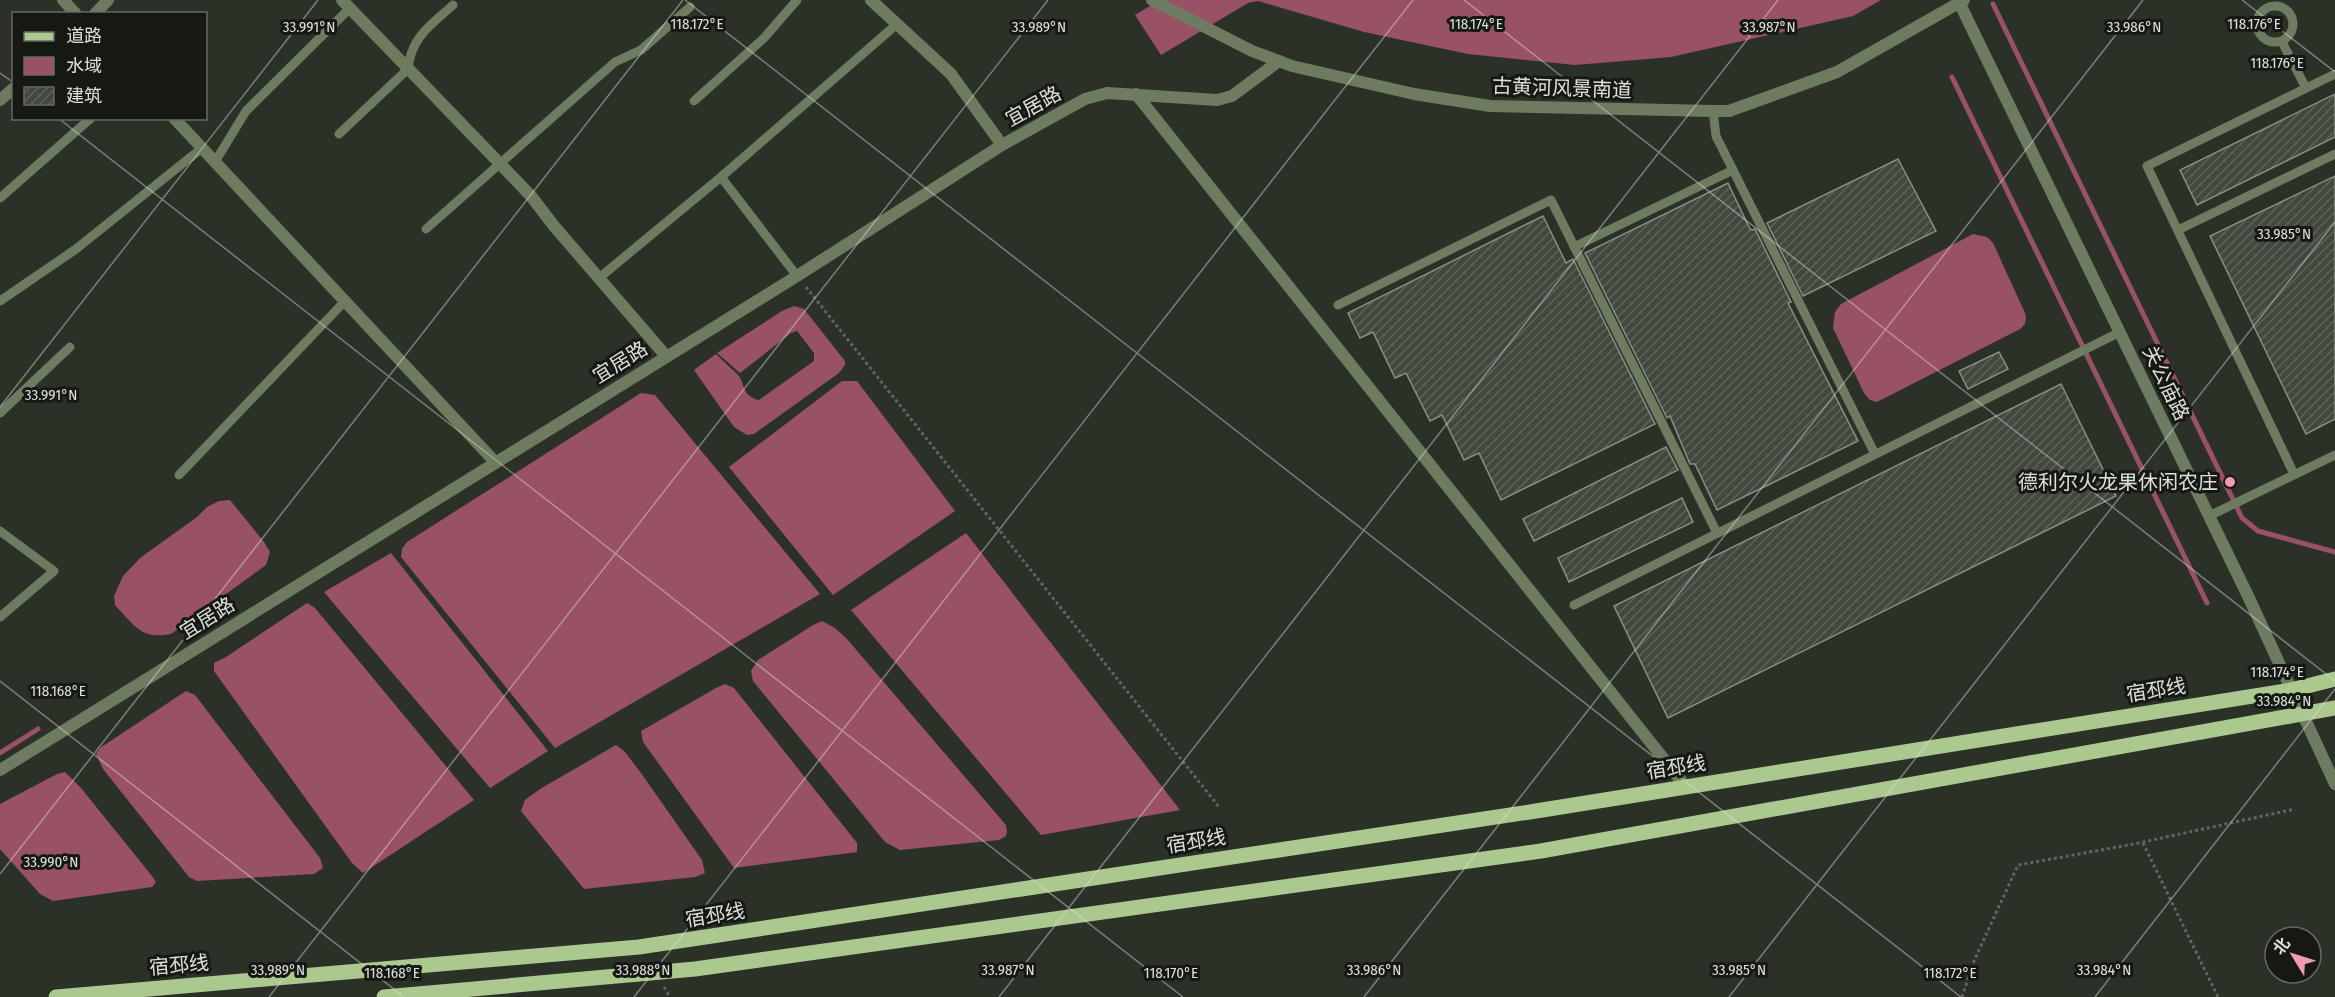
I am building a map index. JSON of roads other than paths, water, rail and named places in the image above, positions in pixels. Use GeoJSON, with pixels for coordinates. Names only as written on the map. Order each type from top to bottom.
{"type":"FeatureCollection","features":[{"type":"Feature","properties":{"kind":"main road","name":"宿邳线"},"geometry":{"type":"LineString","coordinates":[[56,997],[639,947],[1686,787],[2291,690],[2335,679]]}},
{"type":"Feature","properties":{"kind":"main road"},"geometry":{"type":"LineString","coordinates":[[384,997],[695,969],[1541,851],[2302,716],[2335,708]]}},
{"type":"Feature","properties":{"kind":"street"},"geometry":{"type":"LineString","coordinates":[[63,0],[74,12]]}},
{"type":"Feature","properties":{"kind":"street"},"geometry":{"type":"LineString","coordinates":[[97,12],[108,0]]}},
{"type":"Feature","properties":{"kind":"street"},"geometry":{"type":"LineString","coordinates":[[871,0],[951,74],[1002,146]]}},
{"type":"Feature","properties":{"kind":"street","name":"古黄河风景南道"},"geometry":{"type":"LineString","coordinates":[[1152,0],[1251,51],[1292,66],[1414,94],[1490,106],[1713,111],[1729,111],[1837,72],[1961,2]]}},
{"type":"Feature","properties":{"kind":"street","name":"关公庙路"},"geometry":{"type":"LineString","coordinates":[[1961,2],[2209,516],[2335,784]]}},
{"type":"Feature","properties":{"kind":"street"},"geometry":{"type":"LineString","coordinates":[[346,4],[531,196],[666,356]]}},
{"type":"Feature","properties":{"kind":"street","name":"宜居路"},"geometry":{"type":"LineString","coordinates":[[0,770],[797,276],[1002,146],[1085,99],[1107,93],[1217,100],[1232,96],[1279,61]]}},
{"type":"Feature","properties":{"kind":"street"},"geometry":{"type":"LineString","coordinates":[[0,100],[12,90]]}},
{"type":"Feature","properties":{"kind":"street"},"geometry":{"type":"LineString","coordinates":[[1136,94],[1686,787]]}},
{"type":"Feature","properties":{"kind":"street"},"geometry":{"type":"LineString","coordinates":[[176,120],[495,462]]}},
{"type":"Feature","properties":{"kind":"lane"},"geometry":{"type":"LineString","coordinates":[[694,101],[764,38],[797,0]]}},
{"type":"Feature","properties":{"kind":"lane"},"geometry":{"type":"LineString","coordinates":[[214,162],[246,111],[346,4]]}},
{"type":"Feature","properties":{"kind":"lane"},"geometry":{"type":"LineString","coordinates":[[2265,4],[2286,9],[2293,18],[2294,28],[2290,36],[2282,42],[2273,43],[2264,40],[2258,32],[2256,23],[2265,4]]}},
{"type":"Feature","properties":{"kind":"lane"},"geometry":{"type":"LineString","coordinates":[[339,134],[408,69],[410,53],[421,34],[453,5]]}},
{"type":"Feature","properties":{"kind":"lane"},"geometry":{"type":"LineString","coordinates":[[426,230],[615,62],[641,50],[690,7]]}},
{"type":"Feature","properties":{"kind":"lane"},"geometry":{"type":"LineString","coordinates":[[599,278],[721,177],[897,24]]}},
{"type":"Feature","properties":{"kind":"lane"},"geometry":{"type":"LineString","coordinates":[[2282,42],[2306,88]]}},
{"type":"Feature","properties":{"kind":"lane"},"geometry":{"type":"LineString","coordinates":[[2294,474],[2147,166],[2335,74]]}},
{"type":"Feature","properties":{"kind":"lane"},"geometry":{"type":"LineString","coordinates":[[1713,111],[1716,136],[1875,454]]}},
{"type":"Feature","properties":{"kind":"lane"},"geometry":{"type":"LineString","coordinates":[[0,198],[89,120]]}},
{"type":"Feature","properties":{"kind":"lane"},"geometry":{"type":"LineString","coordinates":[[0,301],[76,249],[202,148]]}},
{"type":"Feature","properties":{"kind":"lane"},"geometry":{"type":"LineString","coordinates":[[2178,230],[2335,154]]}},
{"type":"Feature","properties":{"kind":"lane"},"geometry":{"type":"LineString","coordinates":[[1574,247],[1733,171]]}},
{"type":"Feature","properties":{"kind":"lane"},"geometry":{"type":"LineString","coordinates":[[721,177],[797,276]]}},
{"type":"Feature","properties":{"kind":"lane"},"geometry":{"type":"LineString","coordinates":[[1338,305],[1551,200],[1717,533]]}},
{"type":"Feature","properties":{"kind":"lane"},"geometry":{"type":"LineString","coordinates":[[179,476],[345,301]]}},
{"type":"Feature","properties":{"kind":"lane"},"geometry":{"type":"LineString","coordinates":[[1574,605],[2120,332]]}},
{"type":"Feature","properties":{"kind":"lane"},"geometry":{"type":"LineString","coordinates":[[0,413],[70,347]]}},
{"type":"Feature","properties":{"kind":"lane"},"geometry":{"type":"LineString","coordinates":[[2209,516],[2335,454]]}},
{"type":"Feature","properties":{"kind":"lane"},"geometry":{"type":"LineString","coordinates":[[0,531],[54,571],[0,617]]}},
{"type":"Feature","properties":{"kind":"water"},"geometry":{"type":"Polygon","coordinates":[[[1160,0],[1881,0],[1853,16],[1671,57],[1575,65],[1468,54],[1364,32],[1258,1],[1248,3],[1161,55],[1135,15],[1160,0]]]}},
{"type":"Feature","properties":{"kind":"water"},"geometry":{"type":"Polygon","coordinates":[[[1973,234],[1987,237],[1993,243],[2025,313],[2025,324],[2020,329],[1877,402],[1870,400],[1864,393],[1833,328],[1835,312],[1841,304],[1973,234]]]}},
{"type":"Feature","properties":{"kind":"water"},"geometry":{"type":"Polygon","coordinates":[[[794,306],[804,309],[845,361],[845,365],[839,373],[754,434],[747,435],[734,427],[694,370],[716,354],[738,375],[746,392],[759,400],[814,361],[814,353],[797,331],[791,333],[740,373],[717,353],[782,311],[794,306]]]}},
{"type":"Feature","properties":{"kind":"water"},"geometry":{"type":"Polygon","coordinates":[[[842,381],[857,381],[955,511],[833,595],[729,467],[842,381]]]}},
{"type":"Feature","properties":{"kind":"water"},"geometry":{"type":"Polygon","coordinates":[[[641,393],[655,395],[820,594],[555,748],[401,557],[402,549],[407,542],[641,393]]]}},
{"type":"Feature","properties":{"kind":"water"},"geometry":{"type":"Polygon","coordinates":[[[230,500],[270,552],[266,565],[171,634],[152,635],[133,625],[115,605],[114,596],[123,576],[140,558],[197,517],[207,507],[219,501],[230,500]]]}},
{"type":"Feature","properties":{"kind":"water"},"geometry":{"type":"Polygon","coordinates":[[[966,533],[1180,810],[1041,835],[851,610],[966,533]]]}},
{"type":"Feature","properties":{"kind":"water"},"geometry":{"type":"Polygon","coordinates":[[[391,553],[548,751],[490,788],[324,592],[391,553]]]}},
{"type":"Feature","properties":{"kind":"water"},"geometry":{"type":"Polygon","coordinates":[[[307,603],[315,608],[474,800],[363,873],[352,863],[214,671],[214,663],[307,603]]]}},
{"type":"Feature","properties":{"kind":"water"},"geometry":{"type":"Polygon","coordinates":[[[822,621],[835,628],[847,639],[1006,825],[1006,836],[999,840],[900,850],[885,842],[753,681],[751,671],[758,660],[822,621]]]}},
{"type":"Feature","properties":{"kind":"water"},"geometry":{"type":"Polygon","coordinates":[[[725,684],[734,688],[857,843],[857,852],[734,868],[643,742],[641,731],[725,684]]]}},
{"type":"Feature","properties":{"kind":"water"},"geometry":{"type":"Polygon","coordinates":[[[186,691],[195,695],[320,858],[323,868],[314,874],[197,881],[189,877],[103,769],[96,754],[100,748],[186,691]]]}},
{"type":"Feature","properties":{"kind":"water"},"geometry":{"type":"Polygon","coordinates":[[[616,745],[625,752],[641,773],[702,860],[705,873],[695,877],[584,889],[521,811],[525,800],[540,789],[616,745]]]}},
{"type":"Feature","properties":{"kind":"water"},"geometry":{"type":"Polygon","coordinates":[[[65,772],[81,788],[152,876],[156,882],[152,887],[53,901],[40,894],[0,849],[0,804],[65,772]]]}},
{"type":"Feature","properties":{"kind":"waterway"},"geometry":{"type":"LineString","coordinates":[[1993,4],[2242,518],[2258,531],[2335,552]]}},
{"type":"Feature","properties":{"kind":"waterway"},"geometry":{"type":"LineString","coordinates":[[1952,77],[2207,603]]}},
{"type":"Feature","properties":{"kind":"waterway"},"geometry":{"type":"LineString","coordinates":[[0,753],[38,729]]}},
{"type":"Feature","properties":{"kind":"place","name":"德利尔火龙果休闲农庄"},"geometry":{"type":"Point","coordinates":[2230,482]}}]}
